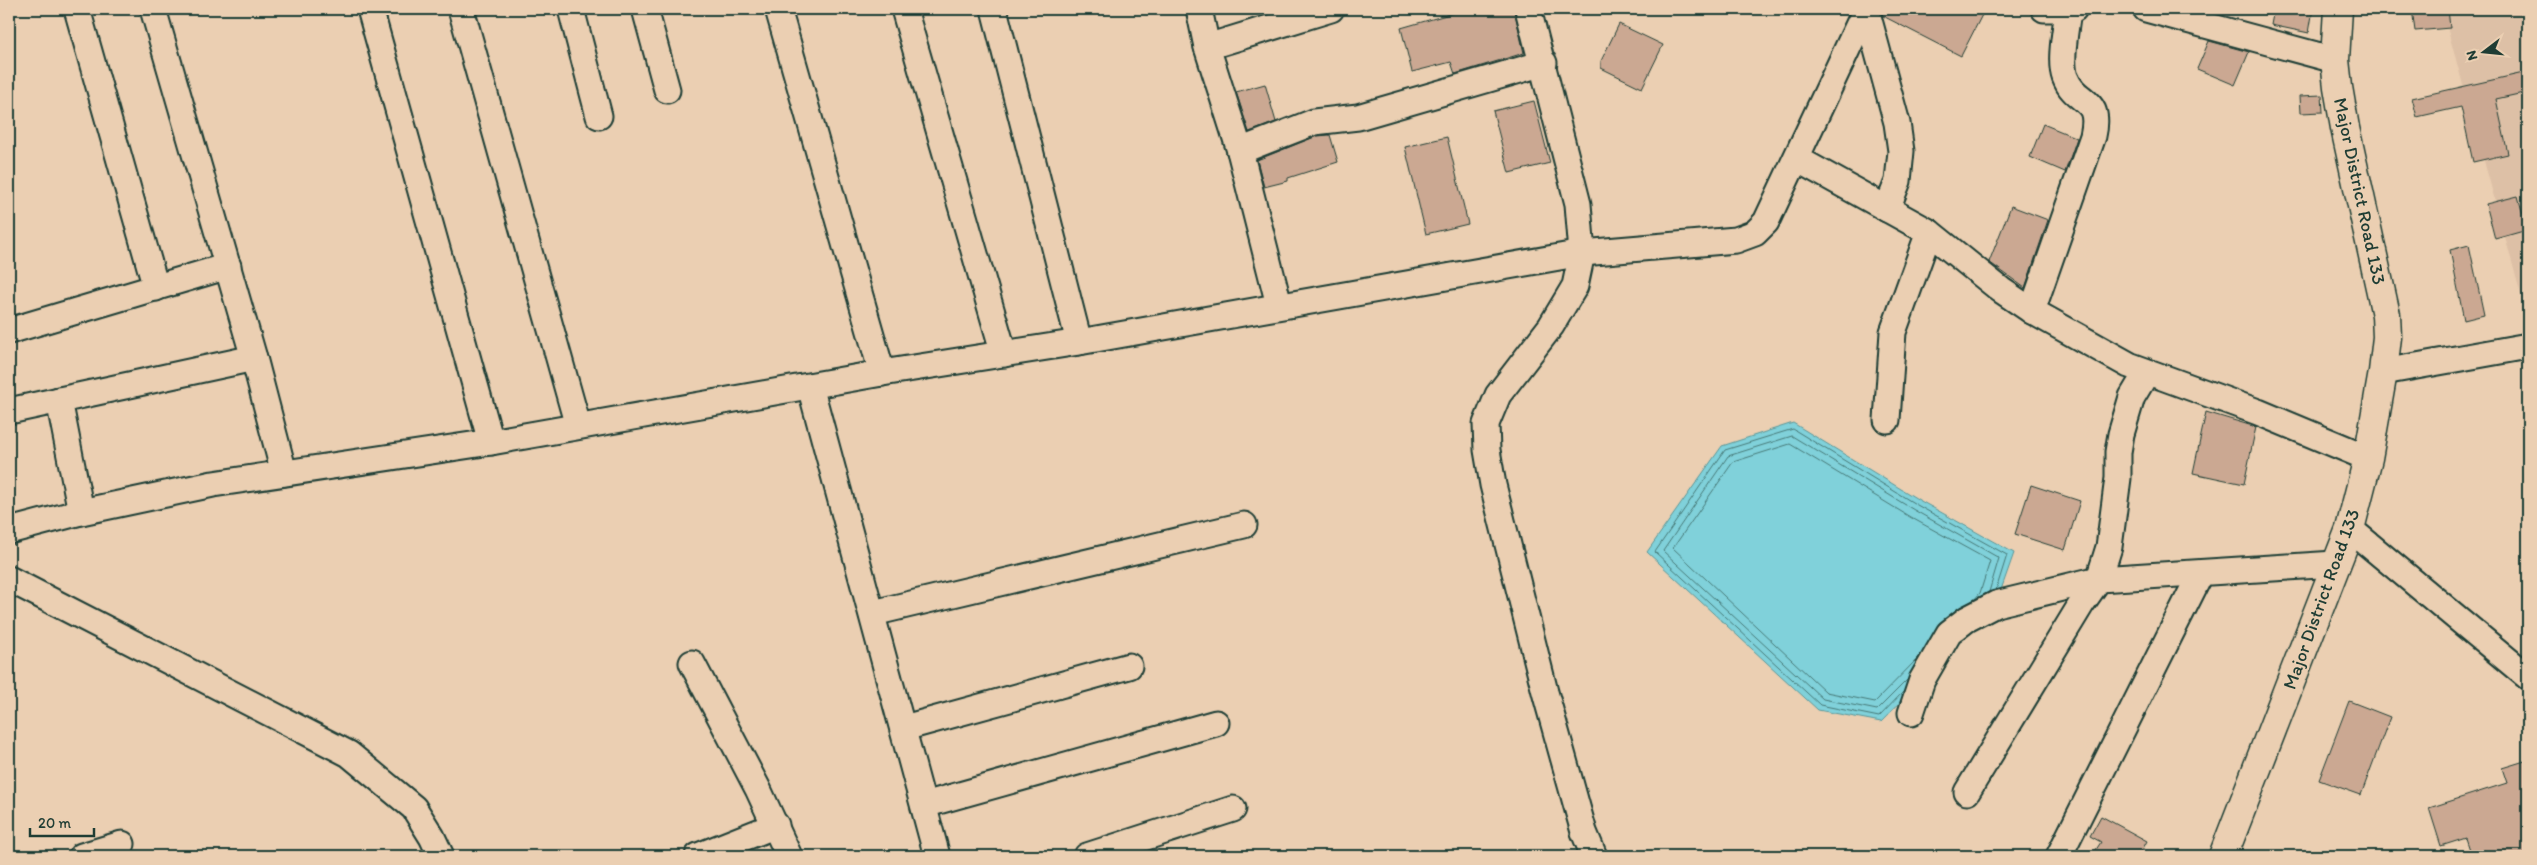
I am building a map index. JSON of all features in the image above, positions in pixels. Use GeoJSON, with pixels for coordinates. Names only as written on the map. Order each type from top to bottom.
{"type":"FeatureCollection","features":[{"type":"Feature","properties":{"kind":"main road","name":"Major District Road 133"},"geometry":{"type":"LineString","coordinates":[[2223,856],[2350,529],[2368,458],[2383,372],[2387,337],[2386,315],[2345,128],[2335,60],[2338,9]]}},
{"type":"Feature","properties":{"kind":"street"},"geometry":{"type":"LineString","coordinates":[[77,9],[156,288]]}},
{"type":"Feature","properties":{"kind":"street"},"geometry":{"type":"LineString","coordinates":[[153,9],[254,358],[284,473]]}},
{"type":"Feature","properties":{"kind":"street"},"geometry":{"type":"LineString","coordinates":[[370,9],[491,442]]}},
{"type":"Feature","properties":{"kind":"street"},"geometry":{"type":"LineString","coordinates":[[461,9],[578,426]]}},
{"type":"Feature","properties":{"kind":"street"},"geometry":{"type":"LineString","coordinates":[[571,9],[599,116]]}},
{"type":"Feature","properties":{"kind":"street"},"geometry":{"type":"LineString","coordinates":[[645,9],[667,90]]}},
{"type":"Feature","properties":{"kind":"street"},"geometry":{"type":"LineString","coordinates":[[778,9],[882,373]]}},
{"type":"Feature","properties":{"kind":"street"},"geometry":{"type":"LineString","coordinates":[[904,9],[1004,354]]}},
{"type":"Feature","properties":{"kind":"street"},"geometry":{"type":"LineString","coordinates":[[994,9],[1079,342]]}},
{"type":"Feature","properties":{"kind":"street"},"geometry":{"type":"LineString","coordinates":[[1199,9],[1207,48],[1240,151],[1279,305]]}},
{"type":"Feature","properties":{"kind":"street"},"geometry":{"type":"LineString","coordinates":[[1207,48],[1331,9]]}},
{"type":"Feature","properties":{"kind":"street"},"geometry":{"type":"LineString","coordinates":[[1528,9],[1544,63],[1578,204],[1582,253],[1575,286],[1551,326],[1498,394],[1486,424],[1487,450],[1495,494],[1545,692],[1584,832],[1594,856]]}},
{"type":"Feature","properties":{"kind":"street"},"geometry":{"type":"LineString","coordinates":[[9,532],[81,512],[213,484],[491,442],[882,373],[1079,342],[1279,305],[1582,253],[1707,244],[1736,240],[1755,233],[1766,222],[1866,9]]}},
{"type":"Feature","properties":{"kind":"street"},"geometry":{"type":"LineString","coordinates":[[1866,9],[1897,123],[1901,151],[1898,181],[1887,209]]}},
{"type":"Feature","properties":{"kind":"street"},"geometry":{"type":"LineString","coordinates":[[2032,310],[2097,120],[2094,110],[2065,77],[2063,66],[2062,9]]}},
{"type":"Feature","properties":{"kind":"street"},"geometry":{"type":"LineString","coordinates":[[2146,9],[2335,60]]}},
{"type":"Feature","properties":{"kind":"street"},"geometry":{"type":"LineString","coordinates":[[1240,151],[1314,122],[1358,117],[1544,63]]}},
{"type":"Feature","properties":{"kind":"street"},"geometry":{"type":"LineString","coordinates":[[1796,159],[1929,232],[2001,290],[2106,354],[2147,372],[2258,412],[2368,458]]}},
{"type":"Feature","properties":{"kind":"street"},"geometry":{"type":"LineString","coordinates":[[1887,420],[1893,332],[1929,232]]}},
{"type":"Feature","properties":{"kind":"street"},"geometry":{"type":"LineString","coordinates":[[9,331],[228,266]]}},
{"type":"Feature","properties":{"kind":"street"},"geometry":{"type":"LineString","coordinates":[[2383,372],[2528,346]]}},
{"type":"Feature","properties":{"kind":"street"},"geometry":{"type":"LineString","coordinates":[[9,411],[254,358]]}},
{"type":"Feature","properties":{"kind":"street"},"geometry":{"type":"LineString","coordinates":[[1967,792],[2082,603],[2099,579],[2109,547],[2121,434],[2132,397],[2147,372]]}},
{"type":"Feature","properties":{"kind":"street"},"geometry":{"type":"LineString","coordinates":[[810,386],[938,856]]}},
{"type":"Feature","properties":{"kind":"street"},"geometry":{"type":"LineString","coordinates":[[59,400],[81,512]]}},
{"type":"Feature","properties":{"kind":"street"},"geometry":{"type":"LineString","coordinates":[[872,614],[1244,525]]}},
{"type":"Feature","properties":{"kind":"street"},"geometry":{"type":"LineString","coordinates":[[2350,529],[2528,677]]}},
{"type":"Feature","properties":{"kind":"street"},"geometry":{"type":"LineString","coordinates":[[1911,713],[1922,680],[1949,633],[1967,619],[1996,604],[2099,579],[2335,564]]}},
{"type":"Feature","properties":{"kind":"street"},"geometry":{"type":"LineString","coordinates":[[2059,856],[2202,573]]}},
{"type":"Feature","properties":{"kind":"street"},"geometry":{"type":"LineString","coordinates":[[9,579],[349,754],[414,808],[441,856]]}},
{"type":"Feature","properties":{"kind":"street"},"geometry":{"type":"LineString","coordinates":[[692,663],[776,825],[789,856]]}},
{"type":"Feature","properties":{"kind":"street"},"geometry":{"type":"LineString","coordinates":[[904,728],[1129,666]]}},
{"type":"Feature","properties":{"kind":"street"},"geometry":{"type":"LineString","coordinates":[[924,805],[1216,723]]}},
{"type":"Feature","properties":{"kind":"street"},"geometry":{"type":"LineString","coordinates":[[1087,856],[1233,809]]}},
{"type":"Feature","properties":{"kind":"street"},"geometry":{"type":"LineString","coordinates":[[698,856],[776,825]]}},
{"type":"Feature","properties":{"kind":"street"},"geometry":{"type":"LineString","coordinates":[[82,856],[122,844]]}},
{"type":"Feature","properties":{"kind":"shaded area"},"geometry":{"type":"Polygon","coordinates":[[[2442,9],[2528,9],[2528,320],[2442,9]]]}},
{"type":"Feature","properties":{"kind":"water"},"geometry":{"type":"Polygon","coordinates":[[[1793,423],[1919,500],[2014,553],[1996,604],[1881,722],[1818,710],[1647,552],[1722,446],[1793,423]]]}},
{"type":"Feature","properties":{"kind":"building"},"geometry":{"type":"Polygon","coordinates":[[[1467,9],[1514,9],[1524,53],[1455,74],[1451,62],[1412,72],[1401,28],[1467,9]]]}},
{"type":"Feature","properties":{"kind":"building"},"geometry":{"type":"Polygon","coordinates":[[[1881,9],[1985,9],[1961,56],[1883,16],[1881,9]]]}},
{"type":"Feature","properties":{"kind":"building"},"geometry":{"type":"Polygon","coordinates":[[[2274,9],[2313,9],[2309,33],[2271,25],[2274,9]]]}},
{"type":"Feature","properties":{"kind":"building"},"geometry":{"type":"Polygon","coordinates":[[[2412,9],[2448,9],[2450,28],[2415,31],[2412,9]]]}},
{"type":"Feature","properties":{"kind":"building"},"geometry":{"type":"Polygon","coordinates":[[[1619,24],[1663,45],[1642,88],[1601,68],[1601,61],[1619,24]]]}},
{"type":"Feature","properties":{"kind":"building"},"geometry":{"type":"Polygon","coordinates":[[[2209,41],[2249,52],[2235,85],[2197,69],[2209,41]]]}},
{"type":"Feature","properties":{"kind":"building"},"geometry":{"type":"Polygon","coordinates":[[[2528,72],[2528,92],[2496,99],[2508,154],[2473,162],[2461,107],[2417,117],[2412,98],[2528,72]]]}},
{"type":"Feature","properties":{"kind":"building"},"geometry":{"type":"Polygon","coordinates":[[[1265,84],[1276,122],[1249,132],[1236,92],[1265,84]]]}},
{"type":"Feature","properties":{"kind":"building"},"geometry":{"type":"Polygon","coordinates":[[[2322,95],[2323,112],[2301,113],[2300,96],[2322,95]]]}},
{"type":"Feature","properties":{"kind":"building"},"geometry":{"type":"Polygon","coordinates":[[[1534,101],[1550,163],[1509,173],[1493,111],[1534,101]]]}},
{"type":"Feature","properties":{"kind":"building"},"geometry":{"type":"Polygon","coordinates":[[[2043,124],[2077,138],[2065,172],[2030,157],[2043,124]]]}},
{"type":"Feature","properties":{"kind":"building"},"geometry":{"type":"Polygon","coordinates":[[[1330,135],[1338,162],[1288,178],[1288,181],[1264,187],[1257,160],[1317,136],[1330,135]]]}},
{"type":"Feature","properties":{"kind":"building"},"geometry":{"type":"Polygon","coordinates":[[[1447,137],[1468,224],[1426,234],[1405,147],[1447,137]]]}},
{"type":"Feature","properties":{"kind":"building"},"geometry":{"type":"Polygon","coordinates":[[[2518,196],[2527,230],[2495,239],[2486,204],[2518,196]]]}},
{"type":"Feature","properties":{"kind":"building"},"geometry":{"type":"Polygon","coordinates":[[[2011,206],[2048,220],[2025,288],[1989,262],[2011,206]]]}},
{"type":"Feature","properties":{"kind":"building"},"geometry":{"type":"Polygon","coordinates":[[[2469,245],[2484,315],[2464,320],[2450,250],[2469,245]]]}},
{"type":"Feature","properties":{"kind":"building"},"geometry":{"type":"Polygon","coordinates":[[[2206,412],[2256,427],[2244,484],[2193,473],[2206,412]]]}},
{"type":"Feature","properties":{"kind":"building"},"geometry":{"type":"Polygon","coordinates":[[[2031,485],[2080,501],[2065,550],[2015,534],[2031,485]]]}},
{"type":"Feature","properties":{"kind":"building"},"geometry":{"type":"Polygon","coordinates":[[[2349,701],[2390,717],[2361,795],[2319,780],[2349,701]]]}},
{"type":"Feature","properties":{"kind":"building"},"geometry":{"type":"Polygon","coordinates":[[[2528,760],[2528,856],[2472,856],[2466,838],[2441,846],[2429,808],[2507,783],[2502,768],[2528,760]]]}},
{"type":"Feature","properties":{"kind":"building"},"geometry":{"type":"Polygon","coordinates":[[[2101,816],[2147,841],[2139,856],[2092,856],[2101,842],[2090,836],[2101,816]]]}}]}
